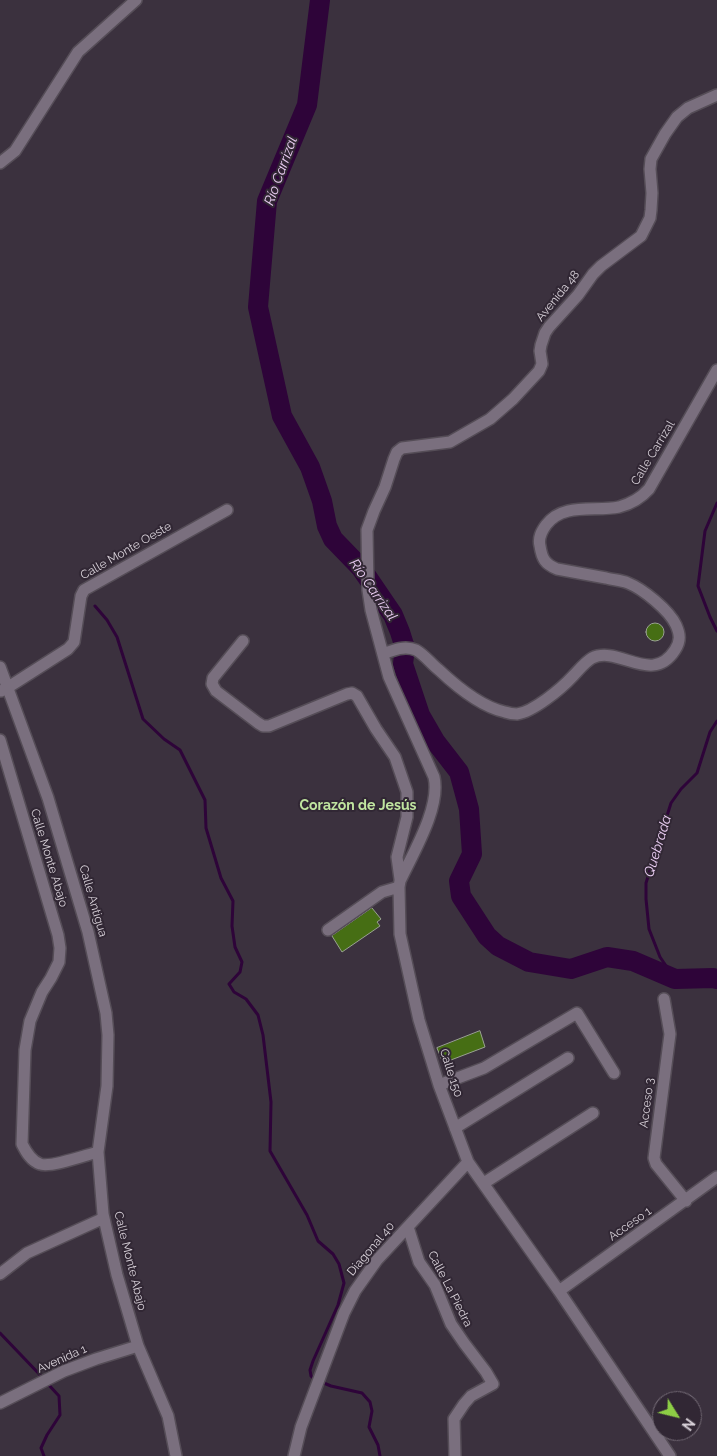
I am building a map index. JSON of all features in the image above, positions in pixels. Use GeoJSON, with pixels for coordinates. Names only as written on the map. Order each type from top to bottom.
{"type":"FeatureCollection","features":[{"type":"Feature","properties":{"kind":"street"},"geometry":{"type":"LineString","coordinates":[[0,163],[15,151],[78,52],[136,0]]}},
{"type":"Feature","properties":{"kind":"street","name":"Avenida 48"},"geometry":{"type":"LineString","coordinates":[[383,654],[371,610],[368,590],[368,530],[397,452],[402,448],[450,442],[468,433],[490,419],[513,399],[532,378],[542,364],[541,345],[549,327],[573,301],[593,274],[641,236],[647,226],[652,210],[651,158],[665,134],[677,117],[688,108],[717,95]]}},
{"type":"Feature","properties":{"kind":"street","name":"Calle Carrizal"},"geometry":{"type":"LineString","coordinates":[[383,654],[405,648],[415,650],[427,658],[454,683],[487,706],[517,714],[532,708],[552,696],[591,658],[601,655],[652,665],[662,662],[671,655],[678,645],[680,634],[674,621],[645,593],[628,582],[557,570],[546,564],[541,554],[539,540],[542,530],[557,515],[570,511],[619,507],[642,496],[649,490],[717,370]]}},
{"type":"Feature","properties":{"kind":"street","name":"Calle Monte Oeste"},"geometry":{"type":"LineString","coordinates":[[4,690],[68,650],[74,642],[81,596],[84,590],[227,510]]}},
{"type":"Feature","properties":{"kind":"street"},"geometry":{"type":"LineString","coordinates":[[244,641],[213,678],[212,684],[216,691],[263,726],[269,726],[347,694],[352,693],[358,696],[376,729],[395,757],[407,792],[407,817],[398,849],[399,884],[382,892],[328,930]]}},
{"type":"Feature","properties":{"kind":"street","name":"Calle 150"},"geometry":{"type":"LineString","coordinates":[[383,654],[389,677],[434,776],[436,786],[432,812],[399,884],[400,934],[419,1020],[439,1085],[468,1162],[670,1456]]}},
{"type":"Feature","properties":{"kind":"street","name":"Calle Antigua"},"geometry":{"type":"LineString","coordinates":[[0,667],[4,690],[48,798],[88,932],[106,1013],[108,1035],[107,1086],[98,1152]]}},
{"type":"Feature","properties":{"kind":"street","name":"Calle Monte Abajo"},"geometry":{"type":"LineString","coordinates":[[0,740],[58,935],[60,948],[59,962],[42,992],[30,1020],[25,1050],[22,1144],[35,1162],[42,1165],[52,1165],[98,1152],[104,1218],[117,1275],[138,1346],[168,1416],[176,1456]]}},
{"type":"Feature","properties":{"kind":"street","name":"Acceso 3"},"geometry":{"type":"LineString","coordinates":[[664,999],[670,1034],[654,1158],[656,1164],[686,1201]]}},
{"type":"Feature","properties":{"kind":"street"},"geometry":{"type":"LineString","coordinates":[[439,1085],[484,1068],[577,1013],[614,1073]]}},
{"type":"Feature","properties":{"kind":"street"},"geometry":{"type":"LineString","coordinates":[[455,1128],[568,1058]]}},
{"type":"Feature","properties":{"kind":"street"},"geometry":{"type":"LineString","coordinates":[[484,1183],[593,1113]]}},
{"type":"Feature","properties":{"kind":"street","name":"Diagonal 40"},"geometry":{"type":"LineString","coordinates":[[294,1456],[301,1426],[354,1291],[377,1260],[468,1162]]}},
{"type":"Feature","properties":{"kind":"street","name":"Acceso 1"},"geometry":{"type":"LineString","coordinates":[[559,1292],[717,1177]]}},
{"type":"Feature","properties":{"kind":"street"},"geometry":{"type":"LineString","coordinates":[[0,1274],[27,1253],[104,1218]]}},
{"type":"Feature","properties":{"kind":"street","name":"Calle La Piedra"},"geometry":{"type":"LineString","coordinates":[[408,1226],[420,1262],[435,1284],[451,1324],[493,1384],[471,1396],[454,1419],[454,1456]]}},
{"type":"Feature","properties":{"kind":"street","name":"Avenida 1"},"geometry":{"type":"LineString","coordinates":[[0,1403],[96,1359],[138,1346]]}},
{"type":"Feature","properties":{"kind":"building"},"geometry":{"type":"Polygon","coordinates":[[[655,623],[661,626],[664,632],[661,638],[655,641],[649,638],[646,632],[649,626],[655,623]]]}},
{"type":"Feature","properties":{"kind":"building"},"geometry":{"type":"Polygon","coordinates":[[[372,908],[381,919],[377,922],[380,926],[342,952],[332,936],[372,908]]]}},
{"type":"Feature","properties":{"kind":"building"},"geometry":{"type":"Polygon","coordinates":[[[480,1031],[485,1047],[443,1063],[437,1048],[480,1031]]]}},
{"type":"Feature","properties":{"kind":"waterway","name":"Río Carrizal"},"geometry":{"type":"LineString","coordinates":[[320,0],[307,105],[267,201],[258,307],[282,416],[310,467],[322,501],[327,526],[333,539],[361,568],[393,615],[405,648],[403,664],[420,715],[435,741],[459,772],[469,809],[472,854],[459,881],[461,896],[487,936],[498,946],[529,962],[571,969],[607,957],[633,961],[675,979],[717,979]]}},
{"type":"Feature","properties":{"kind":"waterway","name":"Quebrada"},"geometry":{"type":"LineString","coordinates":[[717,503],[705,531],[698,586],[717,631]]}},
{"type":"Feature","properties":{"kind":"waterway"},"geometry":{"type":"LineString","coordinates":[[95,606],[107,620],[117,637],[143,719],[164,739],[180,750],[205,800],[206,828],[221,878],[233,901],[232,926],[235,947],[242,962],[240,972],[229,984],[234,992],[246,999],[258,1015],[263,1035],[271,1102],[270,1151],[307,1215],[318,1241],[333,1254],[339,1264],[344,1283],[338,1305],[313,1361],[310,1370],[311,1376],[331,1386],[362,1393],[370,1402],[372,1411],[369,1427],[378,1445],[380,1456]]}},
{"type":"Feature","properties":{"kind":"waterway","name":"Quebrada"},"geometry":{"type":"LineString","coordinates":[[675,979],[660,957],[649,929],[646,883],[671,803],[681,789],[697,773],[710,732],[717,721]]}},
{"type":"Feature","properties":{"kind":"waterway"},"geometry":{"type":"LineString","coordinates":[[0,1333],[43,1378]]}},
{"type":"Feature","properties":{"kind":"waterway"},"geometry":{"type":"LineString","coordinates":[[44,1456],[41,1448],[60,1415],[59,1396],[47,1383]]}},
{"type":"Feature","properties":{"kind":"district","name":"Corazón de Jesús"},"geometry":{"type":"Point","coordinates":[358,806]}}]}
